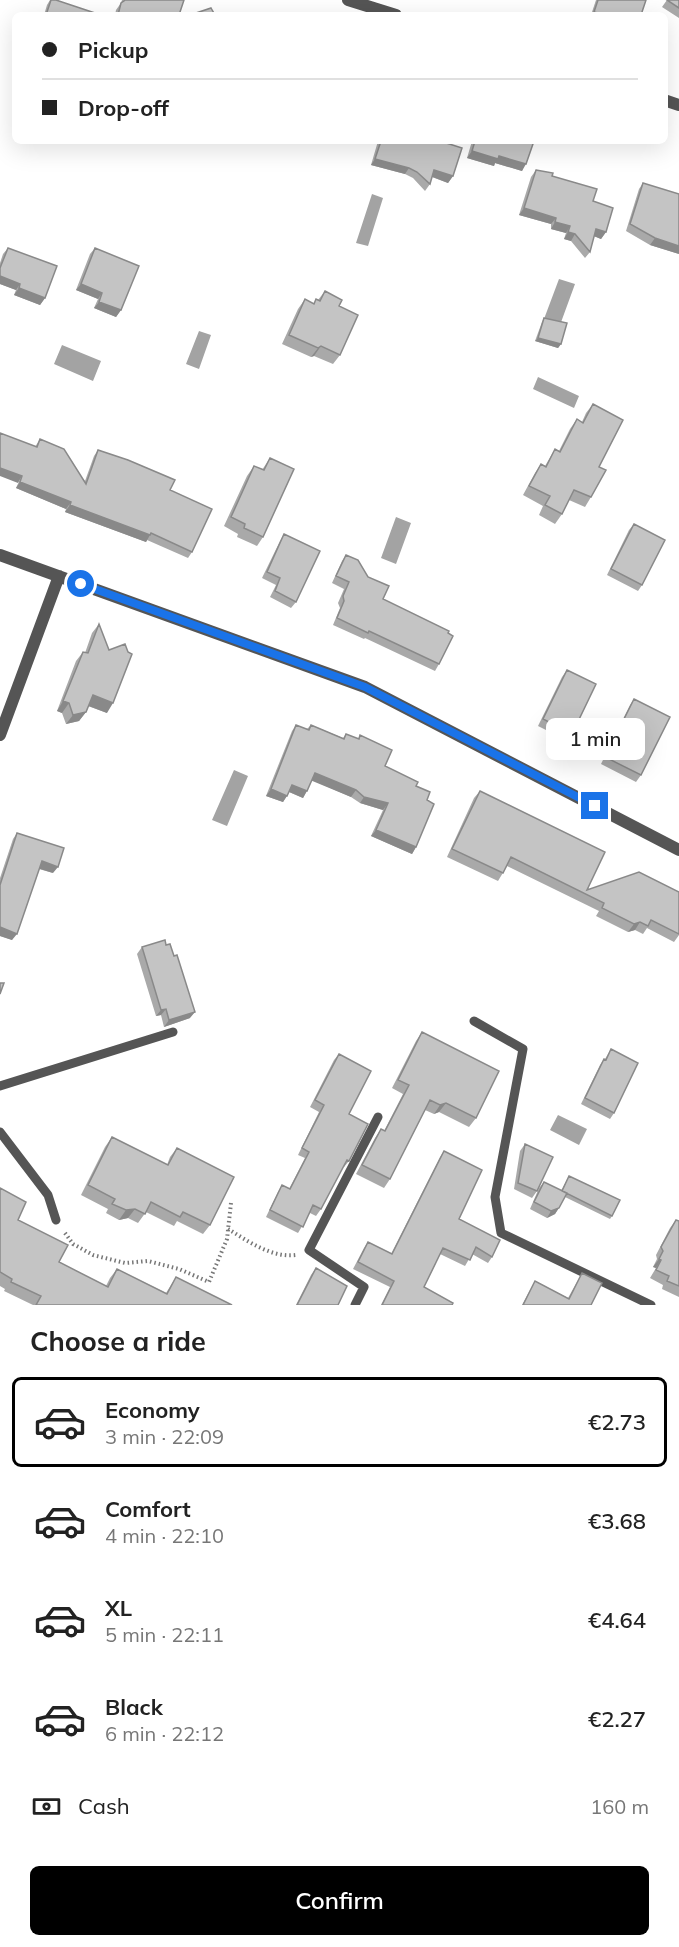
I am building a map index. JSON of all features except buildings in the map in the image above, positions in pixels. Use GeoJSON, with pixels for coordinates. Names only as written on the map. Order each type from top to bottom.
{"type":"FeatureCollection","features":[{"type":"Feature","properties":{"kind":"street"},"geometry":{"type":"LineString","coordinates":[[348,0],[386,12]]}},
{"type":"Feature","properties":{"kind":"street"},"geometry":{"type":"LineString","coordinates":[[0,555],[365,687],[679,850]]}},
{"type":"Feature","properties":{"kind":"street"},"geometry":{"type":"LineString","coordinates":[[0,735],[59,576]]}},
{"type":"Feature","properties":{"kind":"lane"},"geometry":{"type":"LineString","coordinates":[[474,1021],[523,1049],[495,1197],[501,1233],[651,1305]]}},
{"type":"Feature","properties":{"kind":"lane"},"geometry":{"type":"LineString","coordinates":[[0,1086],[173,1032]]}},
{"type":"Feature","properties":{"kind":"lane"},"geometry":{"type":"LineString","coordinates":[[355,1305],[364,1287],[309,1250],[378,1117]]}},
{"type":"Feature","properties":{"kind":"lane"},"geometry":{"type":"LineString","coordinates":[[0,1132],[48,1195],[56,1220]]}},
{"type":"Feature","properties":{"kind":"path"},"geometry":{"type":"LineString","coordinates":[[56,1220],[73,1244],[93,1255],[125,1263],[148,1261],[179,1269],[209,1282],[227,1239],[231,1203]]}},
{"type":"Feature","properties":{"kind":"path"},"geometry":{"type":"LineString","coordinates":[[228,1229],[280,1255],[299,1255],[309,1250]]}},
{"type":"Feature","properties":{"kind":"shaded area"},"geometry":{"type":"Polygon","coordinates":[[[372,194],[383,198],[368,246],[356,243],[372,194]]]}},
{"type":"Feature","properties":{"kind":"shaded area"},"geometry":{"type":"Polygon","coordinates":[[[559,279],[575,284],[560,325],[544,319],[559,279]]]}},
{"type":"Feature","properties":{"kind":"shaded area"},"geometry":{"type":"Polygon","coordinates":[[[199,331],[211,335],[199,369],[186,364],[199,331]]]}},
{"type":"Feature","properties":{"kind":"shaded area"},"geometry":{"type":"Polygon","coordinates":[[[62,345],[101,361],[93,381],[54,364],[62,345]]]}},
{"type":"Feature","properties":{"kind":"shaded area"},"geometry":{"type":"Polygon","coordinates":[[[538,377],[579,396],[574,408],[533,389],[538,377]]]}},
{"type":"Feature","properties":{"kind":"shaded area"},"geometry":{"type":"Polygon","coordinates":[[[396,517],[411,523],[396,564],[381,558],[396,517]]]}},
{"type":"Feature","properties":{"kind":"shaded area"},"geometry":{"type":"Polygon","coordinates":[[[234,770],[248,776],[227,826],[212,820],[234,770]]]}},
{"type":"Feature","properties":{"kind":"shaded area"},"geometry":{"type":"Polygon","coordinates":[[[558,1115],[587,1129],[579,1145],[550,1130],[558,1115]]]}},
{"type":"Feature","properties":{"kind":"route"},"geometry":{"type":"LineString","coordinates":[[81,584],[365,687],[595,806]]}}]}
